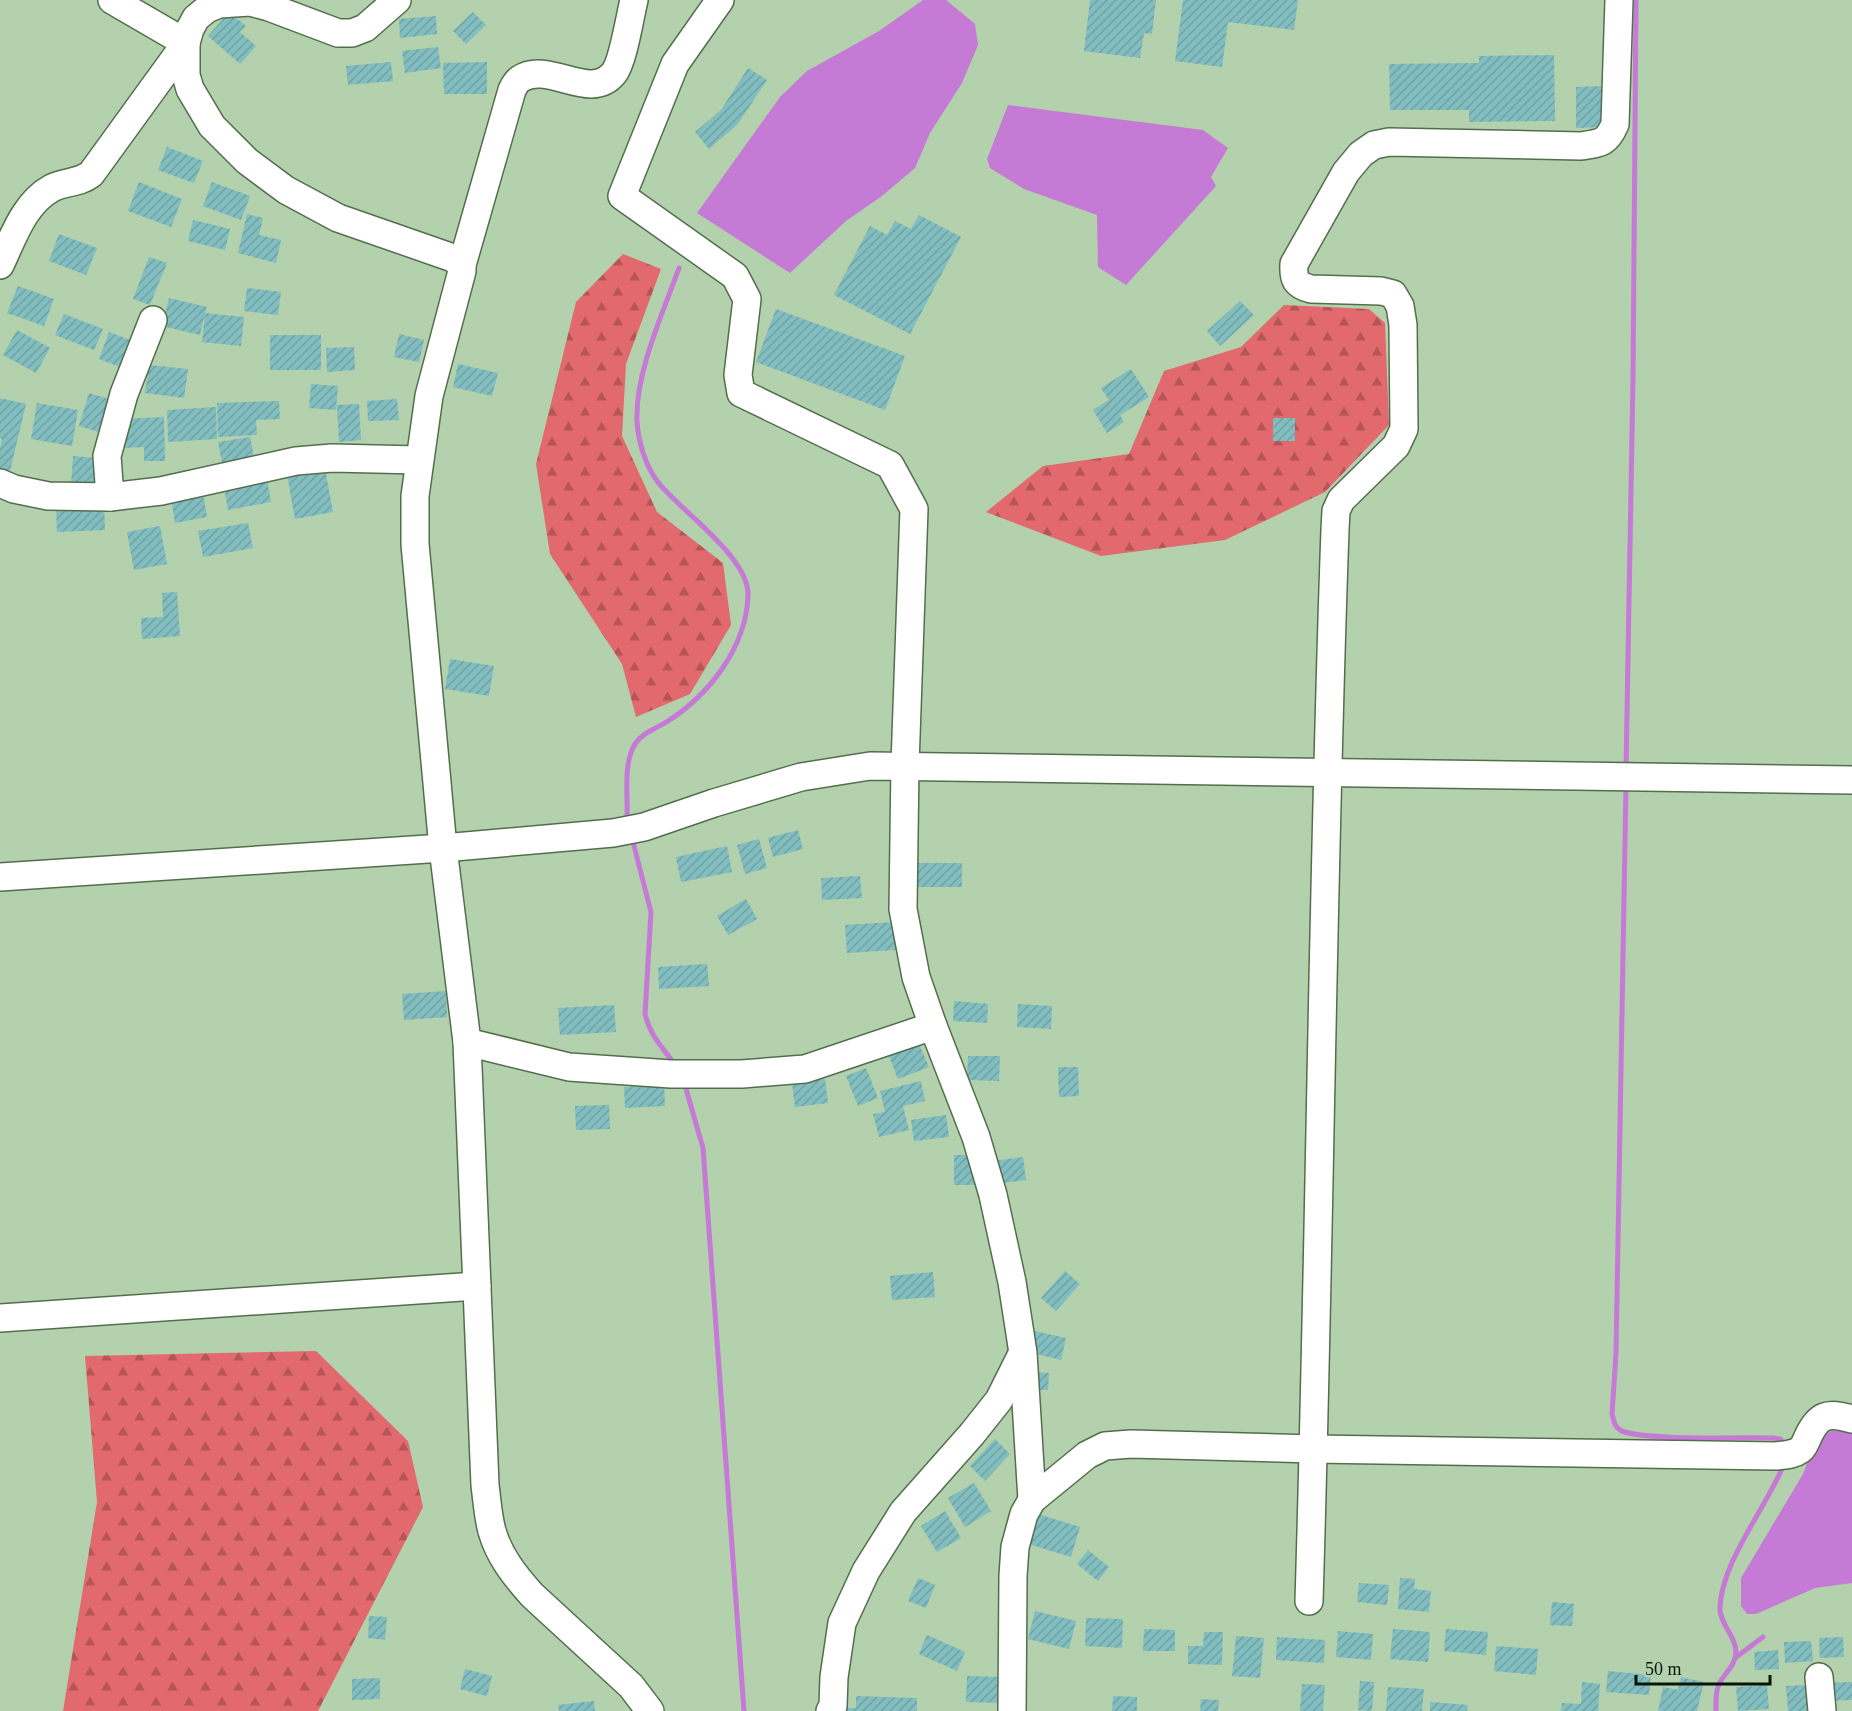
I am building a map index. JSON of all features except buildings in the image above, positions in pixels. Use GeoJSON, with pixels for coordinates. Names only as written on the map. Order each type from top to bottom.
{"type":"FeatureCollection","features":[{"type":"Feature","properties":{"kind":"street"},"geometry":{"type":"LineString","coordinates":[[112,0],[186,43]]}},
{"type":"Feature","properties":{"kind":"street"},"geometry":{"type":"LineString","coordinates":[[397,0],[365,28],[352,33],[338,33],[250,2],[219,4],[207,9],[196,18],[190,29],[186,43],[186,75],[200,109],[212,126],[248,162],[286,190],[338,218],[453,258],[462,265]]}},
{"type":"Feature","properties":{"kind":"street"},"geometry":{"type":"LineString","coordinates":[[634,0],[615,72],[605,81],[587,84],[544,74],[531,75],[519,79],[512,90],[462,265],[429,396],[415,496],[415,544],[443,848],[467,1042],[485,1485],[492,1533],[517,1578],[631,1686],[650,1711]]}},
{"type":"Feature","properties":{"kind":"street"},"geometry":{"type":"LineString","coordinates":[[720,0],[675,64],[622,196],[735,276],[747,299],[738,375],[741,393],[890,465],[914,509],[905,765],[903,909],[916,976],[976,1137],[993,1195],[1012,1281],[1023,1353],[1032,1500]]}},
{"type":"Feature","properties":{"kind":"street"},"geometry":{"type":"LineString","coordinates":[[1309,1601],[1314,1449],[1326,771],[1336,511],[1341,500],[1396,446],[1404,429],[1403,325],[1400,306],[1393,294],[1381,291],[1311,289],[1299,286],[1294,278],[1294,264],[1346,172],[1360,154],[1374,145],[1389,142],[1581,146],[1601,143],[1610,137],[1615,124],[1619,0]]}},
{"type":"Feature","properties":{"kind":"street"},"geometry":{"type":"LineString","coordinates":[[0,265],[22,219],[39,197],[54,187],[81,181],[91,174],[186,43]]}},
{"type":"Feature","properties":{"kind":"street"},"geometry":{"type":"LineString","coordinates":[[110,497],[106,456],[124,394],[153,320]]}},
{"type":"Feature","properties":{"kind":"street"},"geometry":{"type":"LineString","coordinates":[[0,483],[14,489],[48,496],[110,497],[161,491],[296,461],[419,460]]}},
{"type":"Feature","properties":{"kind":"street"},"geometry":{"type":"LineString","coordinates":[[0,877],[443,848],[613,833],[644,827],[801,777],[870,766],[1852,780]]}},
{"type":"Feature","properties":{"kind":"street"},"geometry":{"type":"LineString","coordinates":[[467,1042],[569,1067],[681,1074],[742,1074],[805,1069],[933,1026]]}},
{"type":"Feature","properties":{"kind":"street"},"geometry":{"type":"LineString","coordinates":[[0,1318],[477,1286]]}},
{"type":"Feature","properties":{"kind":"street"},"geometry":{"type":"LineString","coordinates":[[830,1711],[833,1706],[834,1677],[842,1623],[852,1597],[866,1571],[903,1512],[999,1401],[1023,1353]]}},
{"type":"Feature","properties":{"kind":"street"},"geometry":{"type":"LineString","coordinates":[[1012,1711],[1015,1547],[1024,1514],[1032,1500],[1087,1455],[1105,1446],[1131,1444],[1314,1449],[1786,1454],[1803,1449],[1814,1422],[1822,1417],[1835,1414],[1852,1419]]}},
{"type":"Feature","properties":{"kind":"street"},"geometry":{"type":"LineString","coordinates":[[1819,1677],[1822,1711]]}},
{"type":"Feature","properties":{"kind":"green space"},"geometry":{"type":"Polygon","coordinates":[[[623,254],[661,269],[626,364],[622,436],[657,512],[723,563],[731,625],[690,694],[636,717],[622,664],[550,554],[536,464],[576,302],[623,254]]]}},
{"type":"Feature","properties":{"kind":"green space"},"geometry":{"type":"Polygon","coordinates":[[[1284,305],[1369,309],[1385,323],[1389,425],[1325,492],[1225,540],[1101,556],[986,512],[1043,466],[1129,454],[1164,371],[1241,347],[1284,305]]]}},
{"type":"Feature","properties":{"kind":"green space"},"geometry":{"type":"Polygon","coordinates":[[[316,1351],[408,1441],[423,1507],[318,1711],[63,1711],[97,1502],[85,1356],[316,1351]]]}},
{"type":"Feature","properties":{"kind":"shaded area"},"geometry":{"type":"Polygon","coordinates":[[[923,0],[946,0],[975,24],[978,45],[962,83],[930,133],[915,168],[882,196],[846,221],[790,273],[697,213],[780,97],[807,71],[879,31],[923,0]]]}},
{"type":"Feature","properties":{"kind":"shaded area"},"geometry":{"type":"Polygon","coordinates":[[[1008,105],[1203,130],[1228,148],[1211,177],[1216,186],[1126,285],[1098,267],[1097,215],[1024,189],[990,168],[987,159],[1008,105]]]}},
{"type":"Feature","properties":{"kind":"shaded area"},"geometry":{"type":"Polygon","coordinates":[[[1831,1431],[1850,1431],[1852,1433],[1852,1583],[1815,1588],[1756,1614],[1747,1614],[1741,1606],[1741,1578],[1803,1474],[1815,1442],[1831,1431]]]}},
{"type":"Feature","properties":{"kind":"waterway"},"geometry":{"type":"LineString","coordinates":[[1626,769],[1633,379],[1636,0]]}},
{"type":"Feature","properties":{"kind":"waterway"},"geometry":{"type":"LineString","coordinates":[[629,823],[627,770],[635,744],[646,734],[683,710],[698,697],[723,668],[741,633],[748,596],[746,581],[726,550],[657,481],[646,460],[639,436],[637,421],[640,383],[658,324],[679,268]]}},
{"type":"Feature","properties":{"kind":"waterway"},"geometry":{"type":"LineString","coordinates":[[1626,785],[1616,1354],[1612,1414],[1618,1428],[1631,1433],[1669,1437],[1773,1438],[1780,1439],[1786,1446]]}},
{"type":"Feature","properties":{"kind":"waterway"},"geometry":{"type":"LineString","coordinates":[[632,838],[651,912],[645,1014],[654,1035],[676,1066]]}},
{"type":"Feature","properties":{"kind":"waterway"},"geometry":{"type":"LineString","coordinates":[[684,1082],[703,1148],[744,1711]]}},
{"type":"Feature","properties":{"kind":"waterway"},"geometry":{"type":"LineString","coordinates":[[1716,1711],[1718,1687],[1734,1661],[1736,1652],[1734,1641],[1721,1615],[1722,1592],[1736,1554],[1784,1464]]}},
{"type":"Feature","properties":{"kind":"waterway"},"geometry":{"type":"LineString","coordinates":[[1735,1658],[1763,1637]]}}]}
